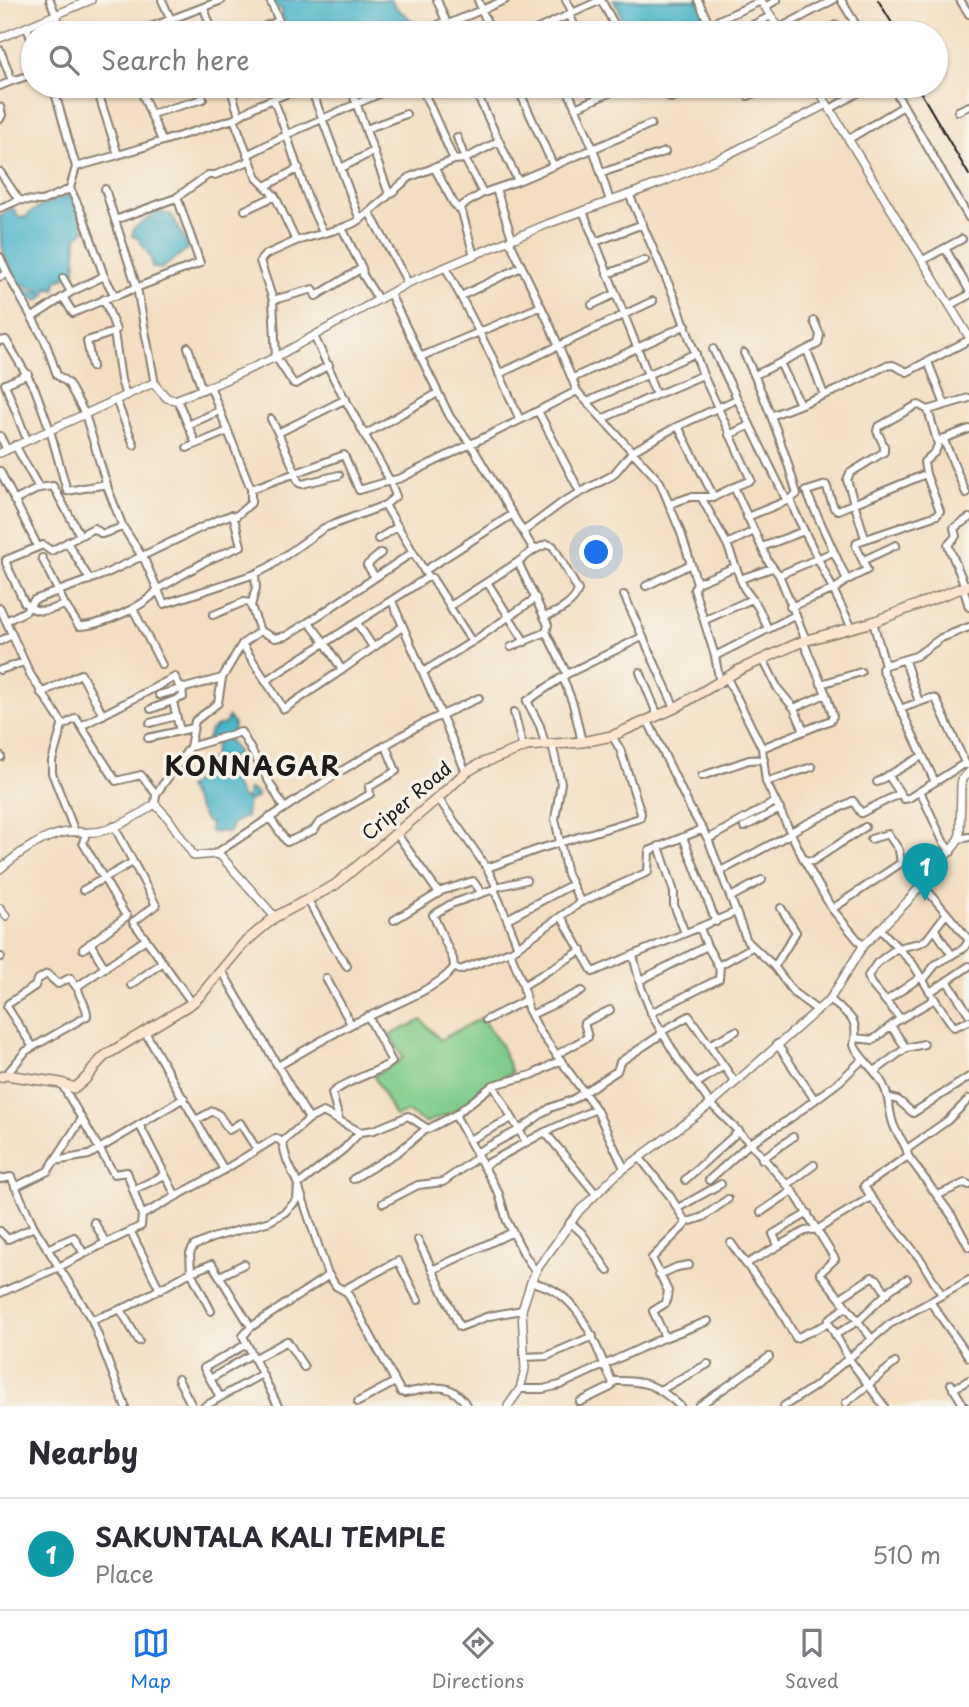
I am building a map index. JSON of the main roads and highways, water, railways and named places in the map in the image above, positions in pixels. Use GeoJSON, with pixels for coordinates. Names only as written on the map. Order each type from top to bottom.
{"type":"FeatureCollection","features":[{"type":"Feature","properties":{"kind":"main road","name":"Criper Road"},"geometry":{"type":"LineString","coordinates":[[3,1076],[61,1083],[74,1088],[83,1083],[97,1062],[192,1003],[243,944],[275,917],[335,885],[466,772],[523,748],[612,736],[675,708],[763,659],[804,641],[873,622],[966,586]]}},
{"type":"Feature","properties":{"kind":"water"},"geometry":{"type":"Polygon","coordinates":[[[272,0],[391,0],[413,21],[285,21],[281,16],[282,10],[274,5],[272,0]]]}},
{"type":"Feature","properties":{"kind":"water"},"geometry":{"type":"Polygon","coordinates":[[[613,0],[701,0],[711,21],[622,21],[613,0]]]}},
{"type":"Feature","properties":{"kind":"water"},"geometry":{"type":"Polygon","coordinates":[[[69,194],[83,221],[84,231],[77,237],[75,272],[57,281],[55,290],[48,287],[46,295],[42,294],[43,298],[37,301],[21,292],[25,289],[39,292],[41,290],[25,285],[20,287],[6,261],[0,215],[9,208],[25,218],[40,207],[69,194]]]}},
{"type":"Feature","properties":{"kind":"water"},"geometry":{"type":"Polygon","coordinates":[[[158,212],[172,215],[189,248],[161,269],[152,267],[151,258],[138,238],[132,236],[134,228],[158,212]]]}},
{"type":"Feature","properties":{"kind":"water"},"geometry":{"type":"Polygon","coordinates":[[[228,717],[234,724],[233,732],[224,738],[229,740],[237,752],[236,756],[227,758],[224,766],[242,798],[247,799],[250,789],[257,794],[256,798],[248,801],[246,817],[233,823],[229,833],[217,833],[210,832],[211,823],[206,822],[187,788],[209,760],[213,759],[216,743],[207,740],[209,733],[225,724],[228,717]]]}},
{"type":"Feature","properties":{"kind":"railway"},"geometry":{"type":"LineString","coordinates":[[878,0],[891,21]]}},
{"type":"Feature","properties":{"kind":"railway"},"geometry":{"type":"LineString","coordinates":[[924,98],[969,175]]}},
{"type":"Feature","properties":{"kind":"place","name":"SAKUNTALA KALI TEMPLE"},"geometry":{"type":"Point","coordinates":[925,901]}},
{"type":"Feature","properties":{"kind":"district","name":"KONNAGAR"},"geometry":{"type":"Point","coordinates":[253,765]}}]}
